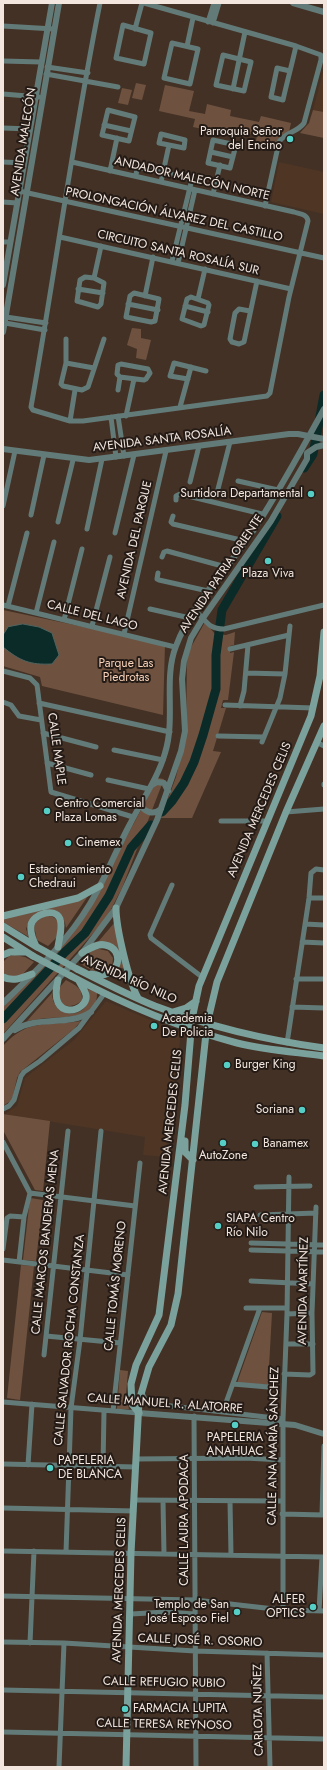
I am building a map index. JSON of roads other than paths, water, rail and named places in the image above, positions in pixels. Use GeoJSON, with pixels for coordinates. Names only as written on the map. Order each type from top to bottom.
{"type":"FeatureCollection","features":[{"type":"Feature","properties":{"kind":"main road","name":"AVENIDA MERCEDES CELIS"},"geometry":{"type":"LineString","coordinates":[[139,1413],[132,1404],[131,1384],[136,1365],[159,1316],[185,1105],[192,1019],[196,1001],[202,977],[313,708],[320,676],[324,632]]}},
{"type":"Feature","properties":{"kind":"main road","name":"AVENIDA MERCEDES CELIS"},"geometry":{"type":"LineString","coordinates":[[126,1767],[134,1500],[141,1392],[149,1367],[167,1335],[174,1315],[193,1160],[207,1024],[220,972],[286,812],[321,741],[324,726]]}},
{"type":"Feature","properties":{"kind":"main road"},"geometry":{"type":"LineString","coordinates":[[3,916],[78,898],[100,886]]}},
{"type":"Feature","properties":{"kind":"main road"},"geometry":{"type":"LineString","coordinates":[[116,908],[117,922],[132,988],[139,999],[135,1006]]}},
{"type":"Feature","properties":{"kind":"main road"},"geometry":{"type":"LineString","coordinates":[[37,947],[30,929],[31,923],[36,917],[49,912],[56,914],[60,919],[61,926],[58,947]]}},
{"type":"Feature","properties":{"kind":"main road","name":"AVENIDA RÍO NILO"},"geometry":{"type":"LineString","coordinates":[[3,926],[77,969],[139,999],[172,1012],[207,1024],[248,1035],[286,1043],[324,1048]]}},
{"type":"Feature","properties":{"kind":"main road","name":"AVENIDA RÍO NILO"},"geometry":{"type":"LineString","coordinates":[[3,937],[33,956],[104,994],[191,1029],[238,1043],[324,1056]]}},
{"type":"Feature","properties":{"kind":"main road"},"geometry":{"type":"LineString","coordinates":[[82,953],[97,945],[105,944],[111,947],[117,958],[118,964],[112,972],[98,976],[85,973]]}},
{"type":"Feature","properties":{"kind":"main road"},"geometry":{"type":"LineString","coordinates":[[3,955],[10,952],[26,952]]}},
{"type":"Feature","properties":{"kind":"main road"},"geometry":{"type":"LineString","coordinates":[[3,976],[12,979],[21,979],[32,974]]}},
{"type":"Feature","properties":{"kind":"main road"},"geometry":{"type":"LineString","coordinates":[[58,980],[55,993],[56,1001],[61,1007],[70,1010],[80,1008],[86,1000],[86,993],[78,980]]}},
{"type":"Feature","properties":{"kind":"main road"},"geometry":{"type":"LineString","coordinates":[[172,1012],[186,1008],[196,1001]]}},
{"type":"Feature","properties":{"kind":"main road"},"geometry":{"type":"LineString","coordinates":[[185,1105],[187,1114],[185,1152],[193,1160]]}},
{"type":"Feature","properties":{"kind":"street","name":"AVENIDA MALECÓN"},"geometry":{"type":"LineString","coordinates":[[3,282],[52,3]]}},
{"type":"Feature","properties":{"kind":"street","name":"AVENIDA MALECÓN"},"geometry":{"type":"LineString","coordinates":[[3,332],[59,3]]}},
{"type":"Feature","properties":{"kind":"street"},"geometry":{"type":"LineString","coordinates":[[100,3],[31,407],[32,410],[70,421],[83,421],[267,396],[270,393],[291,289],[300,253]]}},
{"type":"Feature","properties":{"kind":"street"},"geometry":{"type":"LineString","coordinates":[[135,29],[143,3],[296,46],[320,55],[321,60],[304,123],[282,138],[279,142],[265,206]]}},
{"type":"Feature","properties":{"kind":"street"},"geometry":{"type":"LineString","coordinates":[[211,23],[214,3]]}},
{"type":"Feature","properties":{"kind":"street"},"geometry":{"type":"LineString","coordinates":[[211,23],[219,3]]}},
{"type":"Feature","properties":{"kind":"street"},"geometry":{"type":"LineString","coordinates":[[293,3],[324,12]]}},
{"type":"Feature","properties":{"kind":"street"},"geometry":{"type":"LineString","coordinates":[[187,46],[193,18]]}},
{"type":"Feature","properties":{"kind":"street"},"geometry":{"type":"LineString","coordinates":[[123,25],[135,29],[151,32],[144,64],[116,58],[123,25]]}},
{"type":"Feature","properties":{"kind":"street"},"geometry":{"type":"LineString","coordinates":[[3,26],[54,29]]}},
{"type":"Feature","properties":{"kind":"street"},"geometry":{"type":"LineString","coordinates":[[233,89],[245,32]]}},
{"type":"Feature","properties":{"kind":"street"},"geometry":{"type":"LineString","coordinates":[[172,43],[187,46],[198,49],[190,84],[164,78],[172,43]]}},
{"type":"Feature","properties":{"kind":"street"},"geometry":{"type":"LineString","coordinates":[[290,71],[277,68],[271,97],[283,100],[290,71],[296,46]]}},
{"type":"Feature","properties":{"kind":"street"},"geometry":{"type":"LineString","coordinates":[[223,55],[239,59],[251,62],[244,91],[216,85],[223,55]]}},
{"type":"Feature","properties":{"kind":"street"},"geometry":{"type":"LineString","coordinates":[[3,61],[41,62]]}},
{"type":"Feature","properties":{"kind":"street"},"geometry":{"type":"LineString","coordinates":[[47,67],[88,73]]}},
{"type":"Feature","properties":{"kind":"street"},"geometry":{"type":"LineString","coordinates":[[46,74],[86,80],[118,87]]}},
{"type":"Feature","properties":{"kind":"street"},"geometry":{"type":"LineString","coordinates":[[3,94],[42,97]]}},
{"type":"Feature","properties":{"kind":"street"},"geometry":{"type":"LineString","coordinates":[[108,110],[135,117],[129,141],[102,135],[104,125],[108,110]]}},
{"type":"Feature","properties":{"kind":"street"},"geometry":{"type":"LineString","coordinates":[[104,125],[131,131]]}},
{"type":"Feature","properties":{"kind":"street"},"geometry":{"type":"LineString","coordinates":[[3,128],[30,129]]}},
{"type":"Feature","properties":{"kind":"street"},"geometry":{"type":"LineString","coordinates":[[161,134],[186,140],[184,148],[169,145],[159,143],[161,134]]}},
{"type":"Feature","properties":{"kind":"street"},"geometry":{"type":"LineString","coordinates":[[110,171],[117,138]]}},
{"type":"Feature","properties":{"kind":"street"},"geometry":{"type":"LineString","coordinates":[[213,140],[236,145],[233,157],[230,168],[208,163],[213,140]]}},
{"type":"Feature","properties":{"kind":"street"},"geometry":{"type":"LineString","coordinates":[[161,182],[169,145]]}},
{"type":"Feature","properties":{"kind":"street"},"geometry":{"type":"LineString","coordinates":[[210,152],[233,157]]}},
{"type":"Feature","properties":{"kind":"street"},"geometry":{"type":"LineString","coordinates":[[3,162],[24,163]]}},
{"type":"Feature","properties":{"kind":"street","name":"ANDADOR MALECÓN NORTE"},"geometry":{"type":"LineString","coordinates":[[72,162],[304,214],[308,221],[300,253]]}},
{"type":"Feature","properties":{"kind":"street"},"geometry":{"type":"LineString","coordinates":[[213,194],[220,165]]}},
{"type":"Feature","properties":{"kind":"street"},"geometry":{"type":"LineString","coordinates":[[136,176],[137,167],[192,180],[186,227],[178,263]]}},
{"type":"Feature","properties":{"kind":"street"},"geometry":{"type":"LineString","coordinates":[[172,261],[180,226],[192,189]]}},
{"type":"Feature","properties":{"kind":"street","name":"PROLONGACIÓN ÁLVAREZ DEL CASTILLO"},"geometry":{"type":"LineString","coordinates":[[19,191],[324,258]]}},
{"type":"Feature","properties":{"kind":"street"},"geometry":{"type":"LineString","coordinates":[[3,202],[17,203]]}},
{"type":"Feature","properties":{"kind":"street","name":"CIRCUITO SANTA ROSALÍA SUR"},"geometry":{"type":"LineString","coordinates":[[60,237],[291,289]]}},
{"type":"Feature","properties":{"kind":"street"},"geometry":{"type":"LineString","coordinates":[[3,242],[10,242]]}},
{"type":"Feature","properties":{"kind":"street"},"geometry":{"type":"LineString","coordinates":[[94,278],[101,246]]}},
{"type":"Feature","properties":{"kind":"street"},"geometry":{"type":"LineString","coordinates":[[145,296],[153,257]]}},
{"type":"Feature","properties":{"kind":"street"},"geometry":{"type":"LineString","coordinates":[[198,299],[205,269]]}},
{"type":"Feature","properties":{"kind":"street"},"geometry":{"type":"LineString","coordinates":[[82,278],[94,278],[104,283],[101,304],[97,307],[77,301],[78,289],[82,278]]}},
{"type":"Feature","properties":{"kind":"street"},"geometry":{"type":"LineString","coordinates":[[250,312],[239,309],[236,311],[230,340],[234,343],[242,344],[244,341],[257,281]]}},
{"type":"Feature","properties":{"kind":"street"},"geometry":{"type":"LineString","coordinates":[[78,289],[103,293]]}},
{"type":"Feature","properties":{"kind":"street"},"geometry":{"type":"LineString","coordinates":[[131,294],[145,296],[159,299],[155,320],[153,322],[128,318],[126,314],[131,294]]}},
{"type":"Feature","properties":{"kind":"street"},"geometry":{"type":"LineString","coordinates":[[188,298],[198,299],[208,303],[208,312],[205,323],[201,326],[183,320],[182,316],[188,298]]}},
{"type":"Feature","properties":{"kind":"street"},"geometry":{"type":"LineString","coordinates":[[128,304],[158,310]]}},
{"type":"Feature","properties":{"kind":"street"},"geometry":{"type":"LineString","coordinates":[[185,306],[208,312]]}},
{"type":"Feature","properties":{"kind":"street"},"geometry":{"type":"LineString","coordinates":[[5,320],[46,323]]}},
{"type":"Feature","properties":{"kind":"street"},"geometry":{"type":"LineString","coordinates":[[5,320],[45,330]]}},
{"type":"Feature","properties":{"kind":"street"},"geometry":{"type":"LineString","coordinates":[[66,339],[66,363],[61,384],[76,390],[87,388],[104,339]]}},
{"type":"Feature","properties":{"kind":"street"},"geometry":{"type":"LineString","coordinates":[[66,363],[94,368]]}},
{"type":"Feature","properties":{"kind":"street"},"geometry":{"type":"LineString","coordinates":[[188,379],[172,376],[170,374],[174,363],[206,371]]}},
{"type":"Feature","properties":{"kind":"street"},"geometry":{"type":"LineString","coordinates":[[118,390],[120,377],[117,374],[118,365],[120,364],[148,369],[150,371],[145,380],[120,377]]}},
{"type":"Feature","properties":{"kind":"street"},"geometry":{"type":"LineString","coordinates":[[180,407],[191,367]]}},
{"type":"Feature","properties":{"kind":"street"},"geometry":{"type":"LineString","coordinates":[[126,416],[134,378]]}},
{"type":"Feature","properties":{"kind":"street"},"geometry":{"type":"LineString","coordinates":[[70,421],[76,390]]}},
{"type":"Feature","properties":{"kind":"street","name":"AVENIDA PATRIA ORIENTE"},"geometry":{"type":"LineString","coordinates":[[3,1003],[58,947],[78,922],[100,886],[113,855],[163,760],[170,732],[172,661],[176,646],[190,618],[245,541],[278,490],[311,435],[324,409]]}},
{"type":"Feature","properties":{"kind":"street"},"geometry":{"type":"LineString","coordinates":[[118,416],[124,456]]}},
{"type":"Feature","properties":{"kind":"street"},"geometry":{"type":"LineString","coordinates":[[110,417],[116,457]]}},
{"type":"Feature","properties":{"kind":"street","name":"AVENIDA SANTA ROSALÍA"},"geometry":{"type":"LineString","coordinates":[[3,450],[73,460],[102,459],[289,434],[311,435],[324,439]]}},
{"type":"Feature","properties":{"kind":"street"},"geometry":{"type":"LineString","coordinates":[[218,489],[230,442]]}},
{"type":"Feature","properties":{"kind":"street","name":"AVENIDA PATRIA ORIENTE"},"geometry":{"type":"LineString","coordinates":[[5,1037],[82,953],[116,908],[161,809],[181,751],[184,736],[182,679],[184,661],[191,638],[203,618],[272,521],[307,459],[308,453],[312,449],[324,445]]}},
{"type":"Feature","properties":{"kind":"street"},"geometry":{"type":"LineString","coordinates":[[190,482],[199,446]]}},
{"type":"Feature","properties":{"kind":"street"},"geometry":{"type":"LineString","coordinates":[[3,506],[15,451]]}},
{"type":"Feature","properties":{"kind":"street","name":"AVENIDA DEL PARQUE"},"geometry":{"type":"LineString","coordinates":[[124,634],[166,451]]}},
{"type":"Feature","properties":{"kind":"street"},"geometry":{"type":"LineString","coordinates":[[31,515],[44,455]]}},
{"type":"Feature","properties":{"kind":"street"},"geometry":{"type":"LineString","coordinates":[[116,533],[134,455]]}},
{"type":"Feature","properties":{"kind":"street"},"geometry":{"type":"LineString","coordinates":[[87,529],[102,459]]}},
{"type":"Feature","properties":{"kind":"street"},"geometry":{"type":"LineString","coordinates":[[58,522],[73,460]]}},
{"type":"Feature","properties":{"kind":"street"},"geometry":{"type":"LineString","coordinates":[[238,481],[278,490]]}},
{"type":"Feature","properties":{"kind":"street"},"geometry":{"type":"LineString","coordinates":[[176,500],[176,496],[180,494],[262,514]]}},
{"type":"Feature","properties":{"kind":"street"},"geometry":{"type":"LineString","coordinates":[[173,516],[171,522],[173,524],[245,541]]}},
{"type":"Feature","properties":{"kind":"street"},"geometry":{"type":"LineString","coordinates":[[6,606],[27,533]]}},
{"type":"Feature","properties":{"kind":"street"},"geometry":{"type":"LineString","coordinates":[[36,613],[54,542]]}},
{"type":"Feature","properties":{"kind":"street"},"geometry":{"type":"LineString","coordinates":[[64,620],[82,549]]}},
{"type":"Feature","properties":{"kind":"street"},"geometry":{"type":"LineString","coordinates":[[162,557],[166,551],[226,567]]}},
{"type":"Feature","properties":{"kind":"street"},"geometry":{"type":"LineString","coordinates":[[92,626],[110,557]]}},
{"type":"Feature","properties":{"kind":"street"},"geometry":{"type":"LineString","coordinates":[[158,573],[157,579],[159,580],[208,591]]}},
{"type":"Feature","properties":{"kind":"street"},"geometry":{"type":"LineString","coordinates":[[195,611],[203,618],[208,626],[216,629],[232,627],[324,605]]}},
{"type":"Feature","properties":{"kind":"street","name":"CALLE DEL LAGO"},"geometry":{"type":"LineString","coordinates":[[6,606],[176,646]]}},
{"type":"Feature","properties":{"kind":"street"},"geometry":{"type":"LineString","coordinates":[[150,609],[190,618]]}},
{"type":"Feature","properties":{"kind":"street"},"geometry":{"type":"LineString","coordinates":[[218,736],[263,740],[280,698],[285,674],[290,626]]}},
{"type":"Feature","properties":{"kind":"street"},"geometry":{"type":"LineString","coordinates":[[230,649],[289,635]]}},
{"type":"Feature","properties":{"kind":"street"},"geometry":{"type":"LineString","coordinates":[[240,706],[244,691],[248,645]]}},
{"type":"Feature","properties":{"kind":"street","name":"CALLE MAPLE"},"geometry":{"type":"LineString","coordinates":[[3,671],[30,678],[37,685],[51,792],[133,817]]}},
{"type":"Feature","properties":{"kind":"street"},"geometry":{"type":"LineString","coordinates":[[246,673],[285,674]]}},
{"type":"Feature","properties":{"kind":"street"},"geometry":{"type":"LineString","coordinates":[[3,702],[11,705],[19,716],[41,720]]}},
{"type":"Feature","properties":{"kind":"street"},"geometry":{"type":"LineString","coordinates":[[39,703],[170,732]]}},
{"type":"Feature","properties":{"kind":"street"},"geometry":{"type":"LineString","coordinates":[[225,705],[313,708]]}},
{"type":"Feature","properties":{"kind":"street"},"geometry":{"type":"LineString","coordinates":[[43,733],[96,747]]}},
{"type":"Feature","properties":{"kind":"street"},"geometry":{"type":"LineString","coordinates":[[114,750],[163,760]]}},
{"type":"Feature","properties":{"kind":"street"},"geometry":{"type":"LineString","coordinates":[[47,763],[91,775]]}},
{"type":"Feature","properties":{"kind":"street"},"geometry":{"type":"LineString","coordinates":[[108,780],[150,787],[157,782],[164,783],[168,791]]}},
{"type":"Feature","properties":{"kind":"street"},"geometry":{"type":"LineString","coordinates":[[141,803],[143,809],[148,812],[155,813],[161,809]]}},
{"type":"Feature","properties":{"kind":"street"},"geometry":{"type":"LineString","coordinates":[[286,812],[324,809]]}},
{"type":"Feature","properties":{"kind":"street"},"geometry":{"type":"LineString","coordinates":[[221,821],[267,821]]}},
{"type":"Feature","properties":{"kind":"street"},"geometry":{"type":"LineString","coordinates":[[286,1043],[309,898],[311,873],[313,870],[324,870]]}},
{"type":"Feature","properties":{"kind":"street"},"geometry":{"type":"LineString","coordinates":[[172,885],[150,935],[202,977]]}},
{"type":"Feature","properties":{"kind":"street"},"geometry":{"type":"LineString","coordinates":[[309,898],[324,898]]}},
{"type":"Feature","properties":{"kind":"street"},"geometry":{"type":"LineString","coordinates":[[305,924],[324,925]]}},
{"type":"Feature","properties":{"kind":"street"},"geometry":{"type":"LineString","coordinates":[[302,942],[324,943]]}},
{"type":"Feature","properties":{"kind":"street"},"geometry":{"type":"LineString","coordinates":[[296,979],[324,979]]}},
{"type":"Feature","properties":{"kind":"street"},"geometry":{"type":"LineString","coordinates":[[3,1109],[9,1106],[14,1100],[21,1076],[24,1072],[70,1037],[79,1028],[104,994]]}},
{"type":"Feature","properties":{"kind":"street"},"geometry":{"type":"LineString","coordinates":[[292,1007],[324,1008]]}},
{"type":"Feature","properties":{"kind":"street"},"geometry":{"type":"LineString","coordinates":[[5,1037],[25,1025],[40,1021],[77,1019],[91,1012]]}},
{"type":"Feature","properties":{"kind":"street","name":"CALLE MARCOS BANDERAS MENA"},"geometry":{"type":"LineString","coordinates":[[44,1355],[68,1131]]}},
{"type":"Feature","properties":{"kind":"street","name":"CALLE SALVADOR ROCHA CONSTANZA"},"geometry":{"type":"LineString","coordinates":[[66,1552],[71,1408],[80,1340],[101,1131]]}},
{"type":"Feature","properties":{"kind":"street"},"geometry":{"type":"LineString","coordinates":[[3,1142],[30,1193],[24,1217],[19,1262]]}},
{"type":"Feature","properties":{"kind":"street","name":"CALLE TOMÁS MORENO"},"geometry":{"type":"LineString","coordinates":[[113,1411],[140,1163]]}},
{"type":"Feature","properties":{"kind":"street","name":"CALLE ANA MARÍA SÁNCHEZ"},"geometry":{"type":"LineString","coordinates":[[282,1610],[283,1422],[287,1311],[289,1177]]}},
{"type":"Feature","properties":{"kind":"street"},"geometry":{"type":"LineString","coordinates":[[256,1187],[310,1186]]}},
{"type":"Feature","properties":{"kind":"street"},"geometry":{"type":"LineString","coordinates":[[30,1193],[135,1206]]}},
{"type":"Feature","properties":{"kind":"street","name":"AVENIDA MARTÍNEZ"},"geometry":{"type":"LineString","coordinates":[[284,1374],[312,1375],[312,1313],[316,1210],[288,1214]]}},
{"type":"Feature","properties":{"kind":"street"},"geometry":{"type":"LineString","coordinates":[[260,1215],[288,1214]]}},
{"type":"Feature","properties":{"kind":"street"},"geometry":{"type":"LineString","coordinates":[[3,1249],[7,1218],[10,1216],[24,1217]]}},
{"type":"Feature","properties":{"kind":"street"},"geometry":{"type":"LineString","coordinates":[[251,1244],[324,1245]]}},
{"type":"Feature","properties":{"kind":"street"},"geometry":{"type":"LineString","coordinates":[[251,1250],[324,1252]]}},
{"type":"Feature","properties":{"kind":"street"},"geometry":{"type":"LineString","coordinates":[[3,1260],[128,1275]]}},
{"type":"Feature","properties":{"kind":"street"},"geometry":{"type":"LineString","coordinates":[[251,1280],[313,1284]]}},
{"type":"Feature","properties":{"kind":"street"},"geometry":{"type":"LineString","coordinates":[[246,1308],[312,1313]]}},
{"type":"Feature","properties":{"kind":"street"},"geometry":{"type":"LineString","coordinates":[[223,1411],[260,1308]]}},
{"type":"Feature","properties":{"kind":"street"},"geometry":{"type":"LineString","coordinates":[[46,1336],[120,1343]]}},
{"type":"Feature","properties":{"kind":"street"},"geometry":{"type":"LineString","coordinates":[[286,1344],[313,1344]]}},
{"type":"Feature","properties":{"kind":"street"},"geometry":{"type":"LineString","coordinates":[[233,1384],[268,1387]]}},
{"type":"Feature","properties":{"kind":"street"},"geometry":{"type":"LineString","coordinates":[[141,1392],[146,1401],[154,1404],[223,1411],[283,1422]]}},
{"type":"Feature","properties":{"kind":"street","name":"CALLE MANUEL R. ALATORRE"},"geometry":{"type":"LineString","coordinates":[[3,1402],[104,1411],[283,1422],[324,1434]]}},
{"type":"Feature","properties":{"kind":"street"},"geometry":{"type":"LineString","coordinates":[[28,1465],[32,1404]]}},
{"type":"Feature","properties":{"kind":"street"},"geometry":{"type":"LineString","coordinates":[[102,1466],[104,1411]]}},
{"type":"Feature","properties":{"kind":"street","name":"CALLE LAURA APODACA"},"geometry":{"type":"LineString","coordinates":[[194,1416],[196,1767]]}},
{"type":"Feature","properties":{"kind":"street"},"geometry":{"type":"LineString","coordinates":[[282,1514],[323,1515],[324,1446]]}},
{"type":"Feature","properties":{"kind":"street"},"geometry":{"type":"LineString","coordinates":[[136,1459],[246,1458],[283,1460]]}},
{"type":"Feature","properties":{"kind":"street"},"geometry":{"type":"LineString","coordinates":[[3,1464],[136,1467]]}},
{"type":"Feature","properties":{"kind":"street"},"geometry":{"type":"LineString","coordinates":[[134,1500],[282,1501]]}},
{"type":"Feature","properties":{"kind":"street"},"geometry":{"type":"LineString","coordinates":[[163,1500],[164,1554]]}},
{"type":"Feature","properties":{"kind":"street"},"geometry":{"type":"LineString","coordinates":[[230,1501],[231,1555]]}},
{"type":"Feature","properties":{"kind":"street"},"geometry":{"type":"LineString","coordinates":[[3,1508],[134,1511]]}},
{"type":"Feature","properties":{"kind":"street"},"geometry":{"type":"LineString","coordinates":[[3,1551],[323,1557],[321,1611],[282,1610],[195,1600],[3,1596]]}},
{"type":"Feature","properties":{"kind":"street"},"geometry":{"type":"LineString","coordinates":[[30,1642],[34,1552]]}},
{"type":"Feature","properties":{"kind":"street"},"geometry":{"type":"LineString","coordinates":[[131,1614],[166,1612],[195,1614]]}},
{"type":"Feature","properties":{"kind":"street","name":"CALLE JOSÉ R. OSORIO"},"geometry":{"type":"LineString","coordinates":[[3,1642],[64,1643],[130,1648],[324,1655]]}},
{"type":"Feature","properties":{"kind":"street"},"geometry":{"type":"LineString","coordinates":[[59,1767],[64,1643]]}},
{"type":"Feature","properties":{"kind":"street","name":"CARLOTA NUÑEZ"},"geometry":{"type":"LineString","coordinates":[[267,1653],[270,1767]]}},
{"type":"Feature","properties":{"kind":"street","name":"CALLE REFUGIO RUBIO"},"geometry":{"type":"LineString","coordinates":[[3,1690],[196,1693],[324,1697]]}},
{"type":"Feature","properties":{"kind":"street","name":"CALLE TERESA REYNOSO"},"geometry":{"type":"LineString","coordinates":[[3,1732],[324,1739]]}},
{"type":"Feature","properties":{"kind":"water"},"geometry":{"type":"Polygon","coordinates":[[[23,624],[39,627],[52,633],[59,655],[52,664],[31,663],[20,659],[3,647],[3,635],[8,627],[23,624]]]}},
{"type":"Feature","properties":{"kind":"waterway"},"geometry":{"type":"LineString","coordinates":[[304,468],[313,454],[324,395]]}},
{"type":"Feature","properties":{"kind":"waterway"},"geometry":{"type":"LineString","coordinates":[[162,812],[172,801],[184,783],[194,762],[203,735],[216,689],[216,655],[222,610],[277,516]]}},
{"type":"Feature","properties":{"kind":"waterway"},"geometry":{"type":"LineString","coordinates":[[3,1019],[65,952],[85,933],[109,896],[131,848],[151,825]]}},
{"type":"Feature","properties":{"kind":"place","name":"Parroquia Señor del Encino"},"geometry":{"type":"Point","coordinates":[290,139]}},
{"type":"Feature","properties":{"kind":"place","name":"Surtidora Departamental"},"geometry":{"type":"Point","coordinates":[311,494]}},
{"type":"Feature","properties":{"kind":"place","name":"Plaza Viva"},"geometry":{"type":"Point","coordinates":[268,561]}},
{"type":"Feature","properties":{"kind":"place","name":"Centro Comercial Plaza Lomas"},"geometry":{"type":"Point","coordinates":[47,811]}},
{"type":"Feature","properties":{"kind":"place","name":"Cinemex"},"geometry":{"type":"Point","coordinates":[68,843]}},
{"type":"Feature","properties":{"kind":"place","name":"Estacionamiento Chedraui"},"geometry":{"type":"Point","coordinates":[21,877]}},
{"type":"Feature","properties":{"kind":"place","name":"Academia De Policia"},"geometry":{"type":"Point","coordinates":[154,1026]}},
{"type":"Feature","properties":{"kind":"place","name":"Burger King"},"geometry":{"type":"Point","coordinates":[227,1065]}},
{"type":"Feature","properties":{"kind":"place","name":"Soriana"},"geometry":{"type":"Point","coordinates":[302,1110]}},
{"type":"Feature","properties":{"kind":"place","name":"AutoZone"},"geometry":{"type":"Point","coordinates":[223,1143]}},
{"type":"Feature","properties":{"kind":"place","name":"Banamex"},"geometry":{"type":"Point","coordinates":[255,1144]}},
{"type":"Feature","properties":{"kind":"place","name":"SIAPA Centro Río Nilo"},"geometry":{"type":"Point","coordinates":[218,1226]}},
{"type":"Feature","properties":{"kind":"place","name":"PAPELERIA ANAHUAC"},"geometry":{"type":"Point","coordinates":[235,1425]}},
{"type":"Feature","properties":{"kind":"place","name":"PAPELERIA DE BLANCA"},"geometry":{"type":"Point","coordinates":[50,1468]}},
{"type":"Feature","properties":{"kind":"place","name":"ALFER OPTICS"},"geometry":{"type":"Point","coordinates":[313,1607]}},
{"type":"Feature","properties":{"kind":"place","name":"Templo de San José Esposo Fiel"},"geometry":{"type":"Point","coordinates":[237,1612]}},
{"type":"Feature","properties":{"kind":"place","name":"FARMACIA LUPITA"},"geometry":{"type":"Point","coordinates":[125,1709]}},
{"type":"Feature","properties":{"kind":"park label","name":"Parque Las Piedrotas"},"geometry":{"type":"Point","coordinates":[126,671]}}]}
